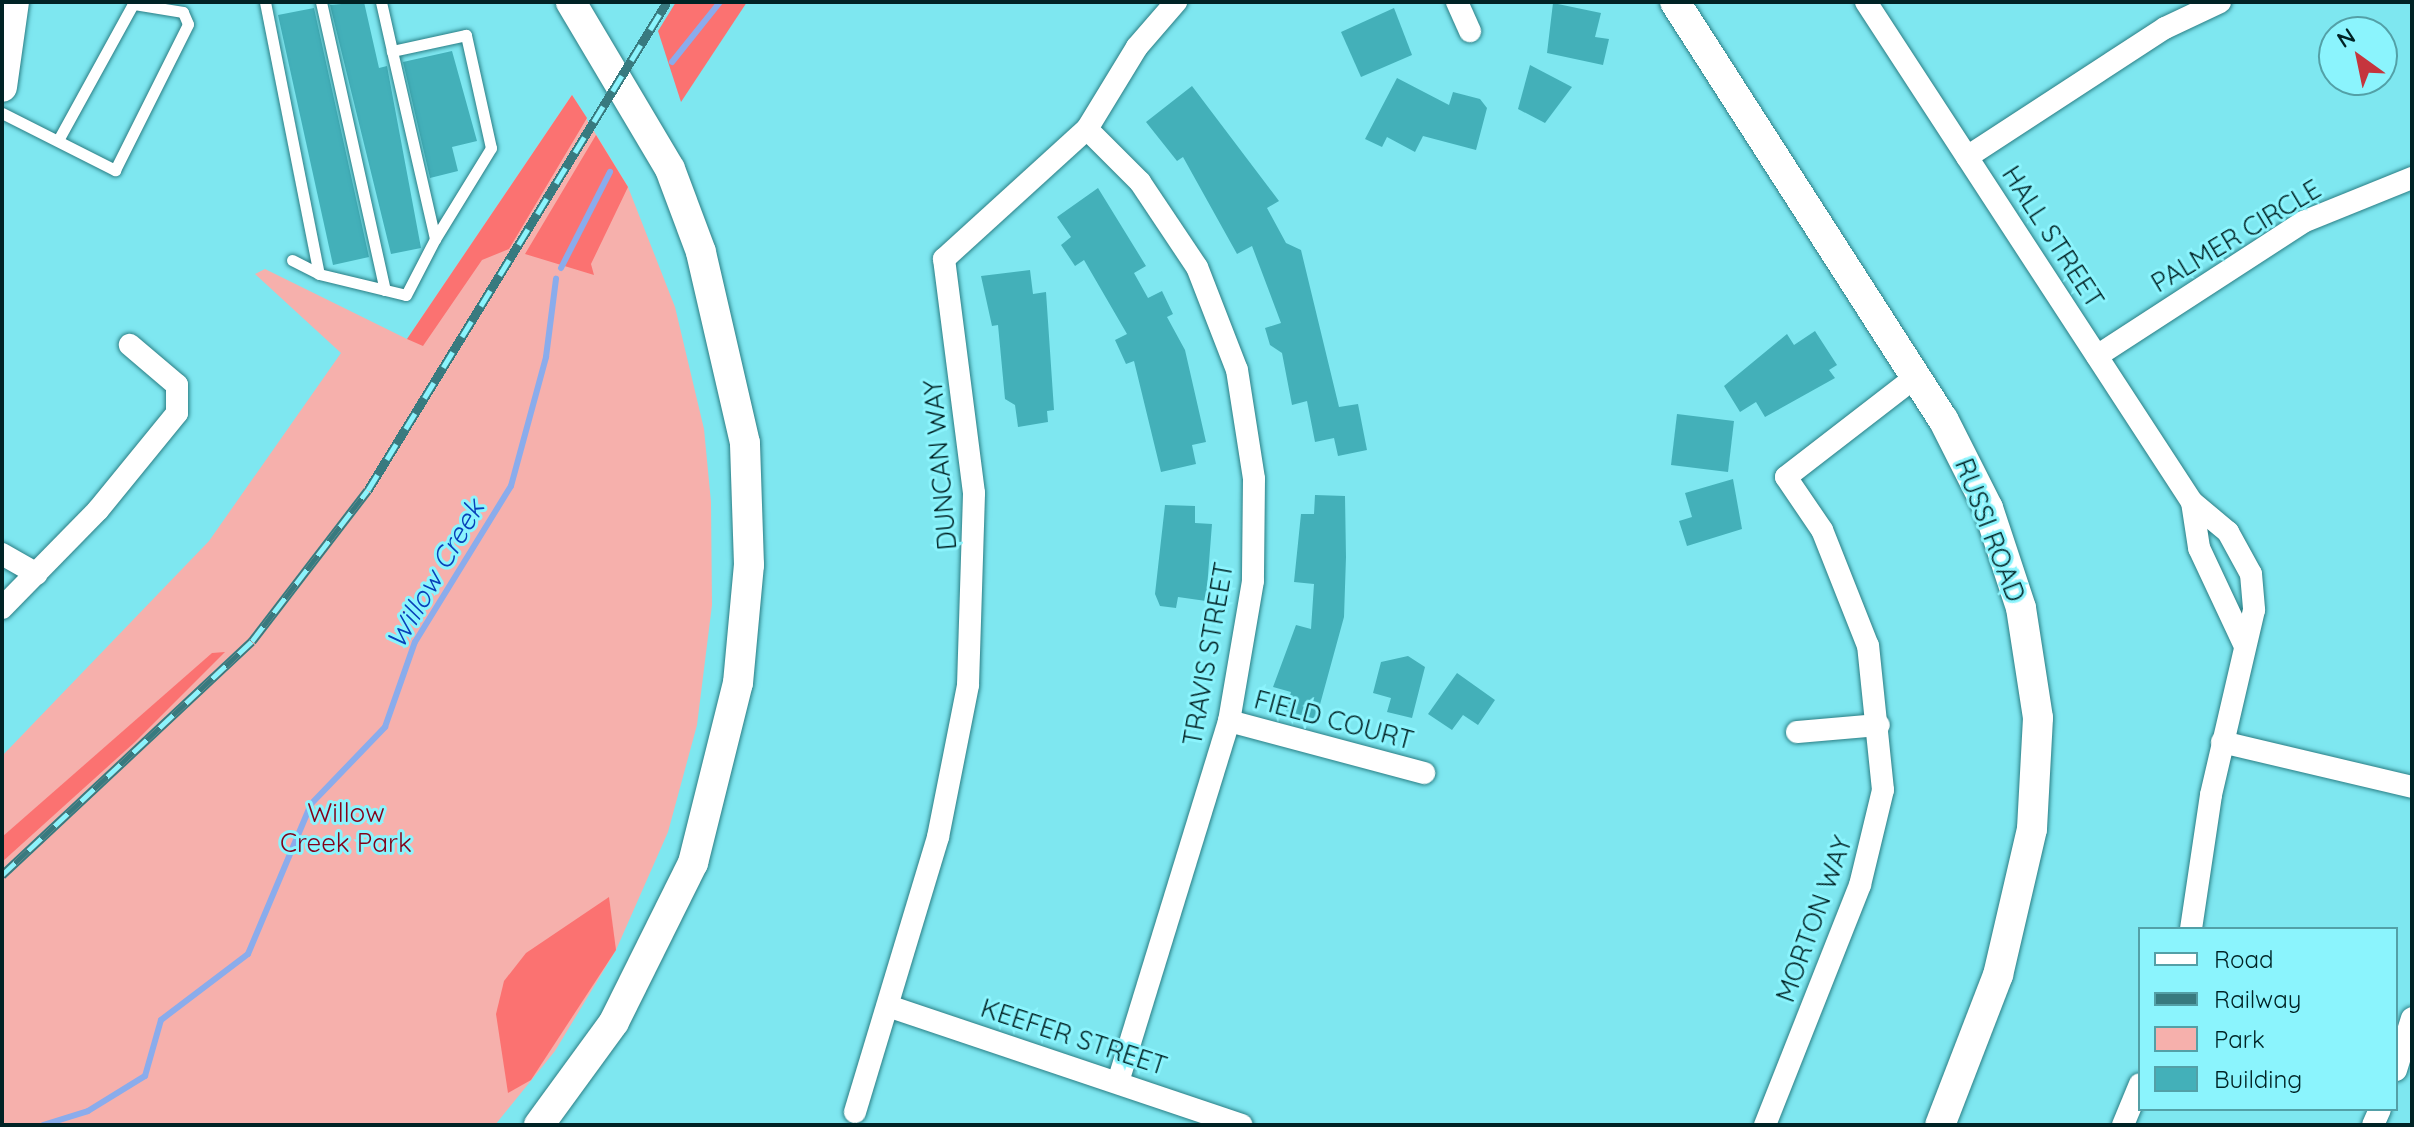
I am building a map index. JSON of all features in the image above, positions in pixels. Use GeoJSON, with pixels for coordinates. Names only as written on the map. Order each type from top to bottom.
{"type":"FeatureCollection","features":[{"type":"Feature","properties":{"kind":"street"},"geometry":{"type":"LineString","coordinates":[[2,87],[14,2]]}},
{"type":"Feature","properties":{"kind":"street","name":"DUNCAN WAY"},"geometry":{"type":"LineString","coordinates":[[888,1006],[956,762],[974,609],[969,435],[944,259],[1087,129],[1137,47],[1176,2]]}},
{"type":"Feature","properties":{"kind":"street"},"geometry":{"type":"LineString","coordinates":[[1457,2],[1470,31]]}},
{"type":"Feature","properties":{"kind":"street","name":"RUSSI ROAD"},"geometry":{"type":"LineString","coordinates":[[1675,2],[1914,378],[1988,508],[2021,608],[2038,718],[2032,829],[2015,916],[1940,1125]]}},
{"type":"Feature","properties":{"kind":"street","name":"HALL STREET"},"geometry":{"type":"LineString","coordinates":[[1866,2],[2192,502],[2228,532],[2251,574],[2254,610],[2222,742],[2191,927]]}},
{"type":"Feature","properties":{"kind":"street"},"geometry":{"type":"LineString","coordinates":[[1967,157],[2165,28],[2220,2]]}},
{"type":"Feature","properties":{"kind":"street"},"geometry":{"type":"LineString","coordinates":[[539,1125],[614,1022],[678,901],[720,773],[747,625],[750,498],[739,402],[720,314],[670,169],[577,4]]}},
{"type":"Feature","properties":{"kind":"street","name":"TRAVIS STREET"},"geometry":{"type":"LineString","coordinates":[[1087,129],[1173,225],[1222,322],[1237,370],[1256,530],[1229,721],[1119,1079]]}},
{"type":"Feature","properties":{"kind":"street","name":"PALMER CIRCLE"},"geometry":{"type":"LineString","coordinates":[[2097,356],[2303,222],[2412,178]]}},
{"type":"Feature","properties":{"kind":"street"},"geometry":{"type":"LineString","coordinates":[[2,608],[37,574],[177,413],[177,385],[130,345]]}},
{"type":"Feature","properties":{"kind":"street","name":"MORTON WAY"},"geometry":{"type":"LineString","coordinates":[[1765,1125],[1860,885],[1883,790],[1879,725],[1868,646],[1844,579],[1786,477],[1914,378]]}},
{"type":"Feature","properties":{"kind":"street","name":"HALL STREET"},"geometry":{"type":"LineString","coordinates":[[2192,502],[2199,548],[2244,644]]}},
{"type":"Feature","properties":{"kind":"street"},"geometry":{"type":"LineString","coordinates":[[2,554],[37,574]]}},
{"type":"Feature","properties":{"kind":"street","name":"FIELD COURT"},"geometry":{"type":"LineString","coordinates":[[1229,721],[1424,773]]}},
{"type":"Feature","properties":{"kind":"street"},"geometry":{"type":"LineString","coordinates":[[1797,732],[1879,725]]}},
{"type":"Feature","properties":{"kind":"street"},"geometry":{"type":"LineString","coordinates":[[2222,742],[2412,787]]}},
{"type":"Feature","properties":{"kind":"street"},"geometry":{"type":"LineString","coordinates":[[855,1112],[888,1006]]}},
{"type":"Feature","properties":{"kind":"street","name":"KEEFER STREET"},"geometry":{"type":"LineString","coordinates":[[888,1006],[1119,1079],[1241,1125]]}},
{"type":"Feature","properties":{"kind":"street"},"geometry":{"type":"LineString","coordinates":[[2398,1064],[2412,1018]]}},
{"type":"Feature","properties":{"kind":"street"},"geometry":{"type":"LineString","coordinates":[[2123,1125],[2138,1089]]}},
{"type":"Feature","properties":{"kind":"lane"},"geometry":{"type":"LineString","coordinates":[[265,2],[319,274]]}},
{"type":"Feature","properties":{"kind":"lane"},"geometry":{"type":"LineString","coordinates":[[321,2],[385,290]]}},
{"type":"Feature","properties":{"kind":"lane"},"geometry":{"type":"LineString","coordinates":[[381,2],[435,239]]}},
{"type":"Feature","properties":{"kind":"lane"},"geometry":{"type":"LineString","coordinates":[[2,113],[60,137],[115,170],[188,24],[183,12],[133,4],[60,137]]}},
{"type":"Feature","properties":{"kind":"lane"},"geometry":{"type":"LineString","coordinates":[[292,260],[319,274],[406,295],[435,239],[491,148],[466,35],[392,51]]}},
{"type":"Feature","properties":{"kind":"green space","name":"Willow Creek Park"},"geometry":{"type":"Polygon","coordinates":[[[572,95],[628,187],[675,307],[704,429],[711,502],[712,605],[697,725],[668,832],[616,950],[555,1051],[495,1125],[2,1125],[2,756],[209,541],[341,353],[255,274],[265,269],[407,339],[572,95]]]}},
{"type":"Feature","properties":{"kind":"shaded area"},"geometry":{"type":"Polygon","coordinates":[[[676,2],[747,2],[681,102],[658,31],[676,2]]]}},
{"type":"Feature","properties":{"kind":"shaded area"},"geometry":{"type":"Polygon","coordinates":[[[572,95],[587,118],[509,249],[482,260],[423,346],[407,339],[572,95]]]}},
{"type":"Feature","properties":{"kind":"shaded area"},"geometry":{"type":"Polygon","coordinates":[[[596,135],[628,187],[591,264],[594,275],[525,254],[596,135]]]}},
{"type":"Feature","properties":{"kind":"shaded area"},"geometry":{"type":"Polygon","coordinates":[[[225,652],[135,742],[2,862],[2,837],[212,653],[225,652]]]}},
{"type":"Feature","properties":{"kind":"shaded area"},"geometry":{"type":"Polygon","coordinates":[[[609,897],[616,950],[531,1080],[508,1093],[496,1014],[504,981],[526,953],[609,897]]]}},
{"type":"Feature","properties":{"kind":"building"},"geometry":{"type":"Polygon","coordinates":[[[364,2],[379,68],[387,66],[421,248],[391,254],[330,5],[364,2]]]}},
{"type":"Feature","properties":{"kind":"building"},"geometry":{"type":"Polygon","coordinates":[[[1553,3],[1601,13],[1595,37],[1609,39],[1603,65],[1547,53],[1553,3]]]}},
{"type":"Feature","properties":{"kind":"building"},"geometry":{"type":"Polygon","coordinates":[[[314,8],[369,257],[333,265],[278,15],[314,8]]]}},
{"type":"Feature","properties":{"kind":"building"},"geometry":{"type":"Polygon","coordinates":[[[1394,8],[1412,55],[1361,77],[1341,32],[1394,8]]]}},
{"type":"Feature","properties":{"kind":"building"},"geometry":{"type":"Polygon","coordinates":[[[452,51],[477,141],[452,147],[458,171],[430,178],[403,62],[452,51]]]}},
{"type":"Feature","properties":{"kind":"building"},"geometry":{"type":"Polygon","coordinates":[[[1530,65],[1572,87],[1545,123],[1518,109],[1530,65]]]}},
{"type":"Feature","properties":{"kind":"building"},"geometry":{"type":"Polygon","coordinates":[[[1397,78],[1449,105],[1453,92],[1480,99],[1487,108],[1476,150],[1423,136],[1415,152],[1387,137],[1382,147],[1365,139],[1397,78]]]}},
{"type":"Feature","properties":{"kind":"building"},"geometry":{"type":"Polygon","coordinates":[[[1192,86],[1279,201],[1267,208],[1286,243],[1301,250],[1339,407],[1358,404],[1367,450],[1338,456],[1334,438],[1315,442],[1307,401],[1292,405],[1282,353],[1270,345],[1265,328],[1281,323],[1252,246],[1237,254],[1183,157],[1177,161],[1146,122],[1192,86]]]}},
{"type":"Feature","properties":{"kind":"building"},"geometry":{"type":"Polygon","coordinates":[[[1098,188],[1146,266],[1134,273],[1148,298],[1162,291],[1173,314],[1167,317],[1185,350],[1206,442],[1192,445],[1196,464],[1161,472],[1134,361],[1126,364],[1115,340],[1127,334],[1084,260],[1075,266],[1061,245],[1071,237],[1057,217],[1098,188]]]}},
{"type":"Feature","properties":{"kind":"building"},"geometry":{"type":"Polygon","coordinates":[[[1030,270],[1033,294],[1046,292],[1054,410],[1047,411],[1048,422],[1018,427],[1015,405],[1005,399],[998,325],[992,326],[981,276],[1030,270]]]}},
{"type":"Feature","properties":{"kind":"building"},"geometry":{"type":"Polygon","coordinates":[[[1815,331],[1837,365],[1829,370],[1835,378],[1765,417],[1756,402],[1740,412],[1724,386],[1787,334],[1794,345],[1815,331]]]}},
{"type":"Feature","properties":{"kind":"building"},"geometry":{"type":"Polygon","coordinates":[[[1677,414],[1734,421],[1728,472],[1671,465],[1677,414]]]}},
{"type":"Feature","properties":{"kind":"building"},"geometry":{"type":"Polygon","coordinates":[[[1733,479],[1742,529],[1687,546],[1679,521],[1692,517],[1685,493],[1733,479]]]}},
{"type":"Feature","properties":{"kind":"building"},"geometry":{"type":"Polygon","coordinates":[[[1315,495],[1345,496],[1346,557],[1344,617],[1316,719],[1286,711],[1291,692],[1273,687],[1296,625],[1311,629],[1314,584],[1294,582],[1301,514],[1314,514],[1315,495]]]}},
{"type":"Feature","properties":{"kind":"building"},"geometry":{"type":"Polygon","coordinates":[[[1165,505],[1195,506],[1195,523],[1212,524],[1206,601],[1178,597],[1176,608],[1160,606],[1155,594],[1165,505]]]}},
{"type":"Feature","properties":{"kind":"building"},"geometry":{"type":"Polygon","coordinates":[[[1408,656],[1425,667],[1412,718],[1387,712],[1391,698],[1373,693],[1381,662],[1408,656]]]}},
{"type":"Feature","properties":{"kind":"building"},"geometry":{"type":"Polygon","coordinates":[[[1457,673],[1495,700],[1478,725],[1463,715],[1452,730],[1428,714],[1457,673]]]}},
{"type":"Feature","properties":{"kind":"waterway","name":"Willow Creek"},"geometry":{"type":"LineString","coordinates":[[672,62],[720,2]]}},
{"type":"Feature","properties":{"kind":"waterway","name":"Willow Creek"},"geometry":{"type":"LineString","coordinates":[[561,268],[610,172]]}},
{"type":"Feature","properties":{"kind":"waterway","name":"Willow Creek"},"geometry":{"type":"LineString","coordinates":[[43,1125],[88,1111],[145,1076],[161,1020],[248,954],[311,804],[385,727],[415,642],[511,486],[546,357],[556,279]]}},
{"type":"Feature","properties":{"kind":"railway"},"geometry":{"type":"LineString","coordinates":[[2,875],[252,641],[368,490],[667,2]]}}]}
